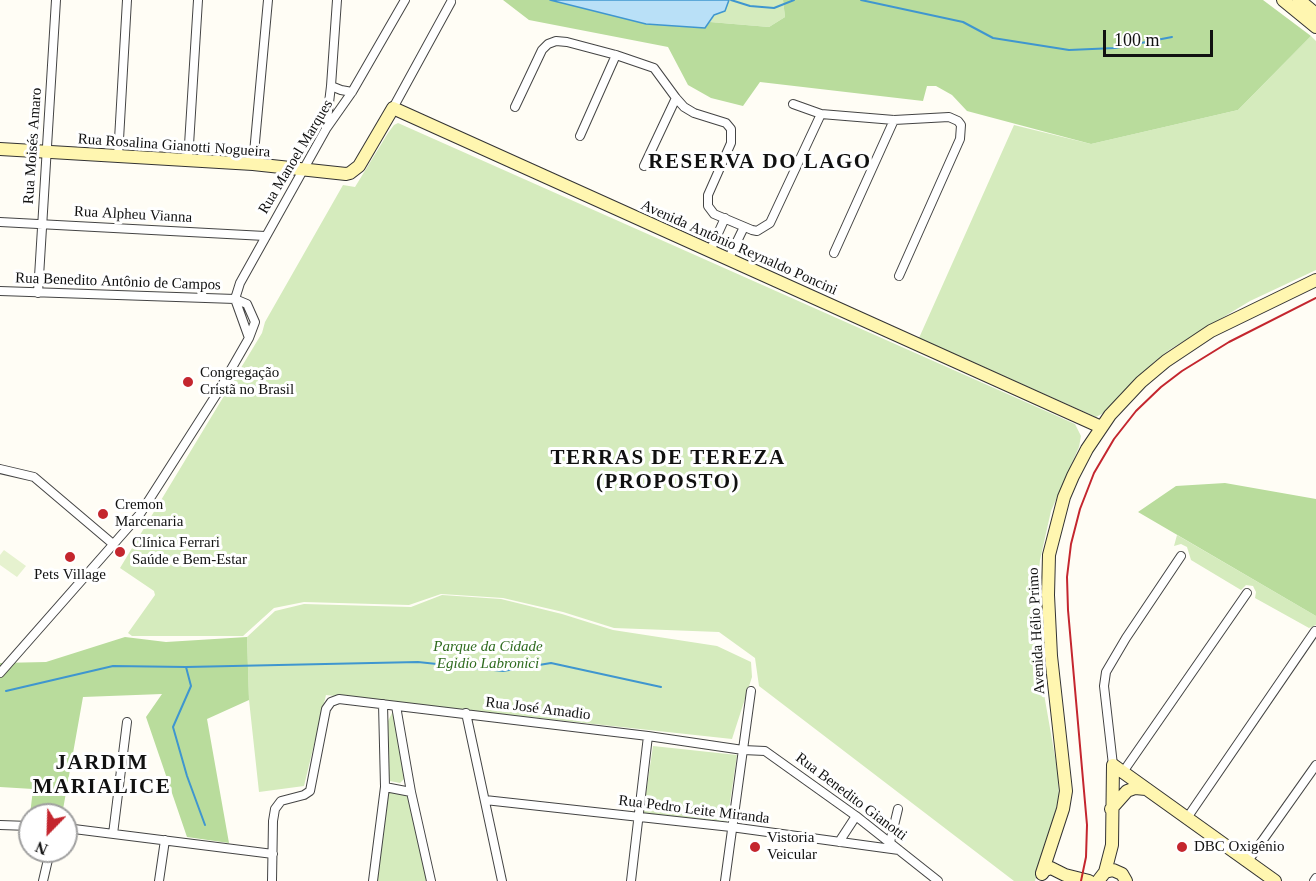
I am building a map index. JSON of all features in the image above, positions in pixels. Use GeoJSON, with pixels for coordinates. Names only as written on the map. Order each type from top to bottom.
{"type":"FeatureCollection","features":[{"type":"Feature","properties":{"kind":"street","name":"Rua Moisés Amaro"},"geometry":{"type":"LineString","coordinates":[[38,293],[56,0]]}},
{"type":"Feature","properties":{"kind":"street"},"geometry":{"type":"LineString","coordinates":[[118,157],[127,0]]}},
{"type":"Feature","properties":{"kind":"street"},"geometry":{"type":"LineString","coordinates":[[188,161],[198,0]]}},
{"type":"Feature","properties":{"kind":"street"},"geometry":{"type":"LineString","coordinates":[[254,164],[268,0]]}},
{"type":"Feature","properties":{"kind":"street"},"geometry":{"type":"LineString","coordinates":[[326,129],[338,0]]}},
{"type":"Feature","properties":{"kind":"street","name":"Rua Manoel Marques"},"geometry":{"type":"LineString","coordinates":[[235,299],[240,283],[302,170],[326,129],[352,92],[405,0]]}},
{"type":"Feature","properties":{"kind":"street"},"geometry":{"type":"LineString","coordinates":[[1282,0],[1316,27]]}},
{"type":"Feature","properties":{"kind":"street"},"geometry":{"type":"LineString","coordinates":[[1299,0],[1316,15]]}},
{"type":"Feature","properties":{"kind":"street"},"geometry":{"type":"LineString","coordinates":[[393,108],[451,2]]}},
{"type":"Feature","properties":{"kind":"street"},"geometry":{"type":"LineString","coordinates":[[516,107],[542,50],[548,44],[556,41],[567,42],[654,68],[684,107],[694,113],[726,123],[731,129],[733,137],[708,195],[708,206],[714,214],[752,230],[762,230],[770,223],[821,114]]}},
{"type":"Feature","properties":{"kind":"street"},"geometry":{"type":"LineString","coordinates":[[580,136],[616,56]]}},
{"type":"Feature","properties":{"kind":"street"},"geometry":{"type":"LineString","coordinates":[[331,86],[352,92]]}},
{"type":"Feature","properties":{"kind":"street"},"geometry":{"type":"LineString","coordinates":[[644,166],[676,99]]}},
{"type":"Feature","properties":{"kind":"street"},"geometry":{"type":"LineString","coordinates":[[793,104],[821,114],[894,120],[949,117],[958,121],[962,130],[960,139],[899,276]]}},
{"type":"Feature","properties":{"kind":"street","name":"Rua Rosalina Gianotti Nogueira"},"geometry":{"type":"LineString","coordinates":[[0,149],[254,164],[346,174],[359,166],[393,108]]}},
{"type":"Feature","properties":{"kind":"street","name":"Avenida Antônio Reynaldo Poncini"},"geometry":{"type":"LineString","coordinates":[[393,108],[1089,423]]}},
{"type":"Feature","properties":{"kind":"street"},"geometry":{"type":"LineString","coordinates":[[834,253],[894,120]]}},
{"type":"Feature","properties":{"kind":"street"},"geometry":{"type":"LineString","coordinates":[[710,251],[725,219]]}},
{"type":"Feature","properties":{"kind":"street","name":"Rua Alpheu Vianna"},"geometry":{"type":"LineString","coordinates":[[0,222],[265,236]]}},
{"type":"Feature","properties":{"kind":"street"},"geometry":{"type":"LineString","coordinates":[[728,260],[744,227]]}},
{"type":"Feature","properties":{"kind":"street","name":"Avenida Hélio Primo"},"geometry":{"type":"LineString","coordinates":[[1042,878],[1066,791],[1050,656],[1049,555],[1064,497],[1087,449],[1089,423],[1110,415],[1141,382],[1190,344],[1211,331],[1316,280]]}},
{"type":"Feature","properties":{"kind":"street","name":"Rua Benedito Antônio de Campos"},"geometry":{"type":"LineString","coordinates":[[0,291],[235,299]]}},
{"type":"Feature","properties":{"kind":"street"},"geometry":{"type":"LineString","coordinates":[[0,673],[150,499],[218,392],[249,338],[235,299]]}},
{"type":"Feature","properties":{"kind":"street"},"geometry":{"type":"LineString","coordinates":[[1087,449],[1086,436],[1089,423]]}},
{"type":"Feature","properties":{"kind":"street"},"geometry":{"type":"LineString","coordinates":[[0,469],[34,477],[113,544]]}},
{"type":"Feature","properties":{"kind":"street"},"geometry":{"type":"LineString","coordinates":[[1124,877],[1112,845],[1111,809],[1118,768],[1104,686],[1106,672],[1181,556]]}},
{"type":"Feature","properties":{"kind":"street"},"geometry":{"type":"LineString","coordinates":[[1118,768],[1247,594]]}},
{"type":"Feature","properties":{"kind":"street"},"geometry":{"type":"LineString","coordinates":[[1187,818],[1315,631]]}},
{"type":"Feature","properties":{"kind":"street"},"geometry":{"type":"LineString","coordinates":[[725,881],[751,691]]}},
{"type":"Feature","properties":{"kind":"street","name":"Rua José Amadio"},"geometry":{"type":"LineString","coordinates":[[273,854],[274,814],[280,801],[304,795],[310,791],[326,709],[331,702],[344,699],[648,736],[743,750]]}},
{"type":"Feature","properties":{"kind":"street"},"geometry":{"type":"LineString","coordinates":[[373,881],[385,787],[383,704]]}},
{"type":"Feature","properties":{"kind":"street"},"geometry":{"type":"LineString","coordinates":[[396,706],[411,792],[431,881]]}},
{"type":"Feature","properties":{"kind":"street"},"geometry":{"type":"LineString","coordinates":[[466,713],[502,881]]}},
{"type":"Feature","properties":{"kind":"street"},"geometry":{"type":"LineString","coordinates":[[113,834],[127,722]]}},
{"type":"Feature","properties":{"kind":"street"},"geometry":{"type":"LineString","coordinates":[[631,881],[648,736]]}},
{"type":"Feature","properties":{"kind":"street","name":"Rua Benedito Gianotti"},"geometry":{"type":"LineString","coordinates":[[743,750],[768,752],[856,816],[938,881]]}},
{"type":"Feature","properties":{"kind":"street"},"geometry":{"type":"LineString","coordinates":[[1248,861],[1316,765]]}},
{"type":"Feature","properties":{"kind":"street"},"geometry":{"type":"LineString","coordinates":[[1118,768],[1275,881]]}},
{"type":"Feature","properties":{"kind":"street"},"geometry":{"type":"LineString","coordinates":[[385,787],[411,792]]}},
{"type":"Feature","properties":{"kind":"street"},"geometry":{"type":"LineString","coordinates":[[1111,809],[1127,791],[1135,788],[1146,789]]}},
{"type":"Feature","properties":{"kind":"street","name":"Rua Pedro Leite Miranda"},"geometry":{"type":"LineString","coordinates":[[485,800],[731,827],[899,850]]}},
{"type":"Feature","properties":{"kind":"street"},"geometry":{"type":"LineString","coordinates":[[890,842],[898,809]]}},
{"type":"Feature","properties":{"kind":"street"},"geometry":{"type":"LineString","coordinates":[[839,842],[856,816]]}},
{"type":"Feature","properties":{"kind":"street"},"geometry":{"type":"LineString","coordinates":[[0,825],[18,826]]}},
{"type":"Feature","properties":{"kind":"street"},"geometry":{"type":"LineString","coordinates":[[78,830],[273,854],[272,881]]}},
{"type":"Feature","properties":{"kind":"street"},"geometry":{"type":"LineString","coordinates":[[159,881],[165,840]]}},
{"type":"Feature","properties":{"kind":"street"},"geometry":{"type":"LineString","coordinates":[[1102,876],[1112,845]]}},
{"type":"Feature","properties":{"kind":"street"},"geometry":{"type":"LineString","coordinates":[[1050,853],[1062,876]]}},
{"type":"Feature","properties":{"kind":"street"},"geometry":{"type":"LineString","coordinates":[[44,881],[48,863]]}},
{"type":"Feature","properties":{"kind":"street"},"geometry":{"type":"LineString","coordinates":[[1042,878],[1048,868],[1062,876],[1089,881],[1113,870],[1124,877]]}},
{"type":"Feature","properties":{"kind":"green space"},"geometry":{"type":"Polygon","coordinates":[[[503,0],[550,0],[646,24],[705,28],[710,22],[769,27],[785,17],[783,0],[1263,0],[1311,36],[1238,110],[1091,144],[967,111],[952,95],[936,86],[927,86],[923,101],[760,82],[743,106],[711,98],[688,85],[668,47],[529,20],[503,0]]]}},
{"type":"Feature","properties":{"kind":"green space"},"geometry":{"type":"Polygon","coordinates":[[[729,0],[783,0],[785,17],[769,27],[710,22],[714,15],[725,11],[729,0]]]}},
{"type":"Feature","properties":{"kind":"green space"},"geometry":{"type":"Polygon","coordinates":[[[1311,36],[1316,41],[1316,270],[1250,301],[1169,350],[1153,363],[1107,411],[1096,417],[919,338],[1014,125],[1091,144],[1238,110],[1311,36]]]}},
{"type":"Feature","properties":{"kind":"green space"},"geometry":{"type":"Polygon","coordinates":[[[398,123],[1075,424],[1081,436],[1079,447],[1051,511],[1040,560],[1033,631],[1058,774],[1059,798],[1035,881],[1014,881],[759,686],[755,658],[719,632],[614,628],[563,612],[503,598],[441,594],[409,605],[304,602],[274,608],[243,636],[132,636],[128,633],[155,595],[154,591],[120,568],[262,333],[265,322],[343,185],[355,187],[388,133],[398,123]]]}},
{"type":"Feature","properties":{"kind":"green space"},"geometry":{"type":"Polygon","coordinates":[[[1225,483],[1316,499],[1316,616],[1138,512],[1176,486],[1225,483]]]}},
{"type":"Feature","properties":{"kind":"green space"},"geometry":{"type":"Polygon","coordinates":[[[1177,535],[1316,616],[1316,625],[1309,628],[1255,598],[1256,592],[1253,586],[1246,585],[1241,590],[1191,560],[1187,547],[1181,544],[1174,546],[1177,535]]]}},
{"type":"Feature","properties":{"kind":"green space"},"geometry":{"type":"Polygon","coordinates":[[[4,550],[26,566],[17,577],[0,565],[0,555],[4,550]]]}},
{"type":"Feature","properties":{"kind":"green space","name":"Parque da Cidade Egidio Labronici"},"geometry":{"type":"Polygon","coordinates":[[[442,595],[501,599],[562,614],[613,630],[717,646],[751,662],[752,677],[732,739],[326,695],[304,786],[259,792],[249,700],[247,637],[275,611],[304,604],[411,607],[442,595]]]}},
{"type":"Feature","properties":{"kind":"green space"},"geometry":{"type":"Polygon","coordinates":[[[125,637],[166,642],[247,637],[249,700],[207,719],[229,843],[187,837],[146,717],[162,694],[83,697],[64,803],[31,803],[33,789],[0,787],[0,663],[46,662],[125,637]]]}},
{"type":"Feature","properties":{"kind":"green space"},"geometry":{"type":"Polygon","coordinates":[[[392,713],[395,713],[405,778],[400,783],[390,781],[389,775],[388,721],[392,713]]]}},
{"type":"Feature","properties":{"kind":"green space"},"geometry":{"type":"Polygon","coordinates":[[[653,746],[737,755],[727,822],[643,813],[653,746]]]}},
{"type":"Feature","properties":{"kind":"green space"},"geometry":{"type":"Polygon","coordinates":[[[389,791],[408,796],[427,881],[376,881],[389,791]]]}},
{"type":"Feature","properties":{"kind":"water"},"geometry":{"type":"Polygon","coordinates":[[[550,0],[729,0],[725,11],[714,15],[705,28],[646,24],[550,0]]]}},
{"type":"Feature","properties":{"kind":"waterway"},"geometry":{"type":"LineString","coordinates":[[731,0],[750,6],[774,8],[794,0]]}},
{"type":"Feature","properties":{"kind":"waterway"},"geometry":{"type":"LineString","coordinates":[[861,0],[963,22],[993,38],[1069,50],[1115,48],[1172,37]]}},
{"type":"Feature","properties":{"kind":"waterway"},"geometry":{"type":"LineString","coordinates":[[6,691],[113,666],[186,667],[418,662],[503,671],[551,663],[661,687]]}},
{"type":"Feature","properties":{"kind":"waterway"},"geometry":{"type":"LineString","coordinates":[[186,667],[191,686],[173,727],[187,776],[205,825]]}},
{"type":"Feature","properties":{"kind":"railway"},"geometry":{"type":"LineString","coordinates":[[1081,881],[1086,857],[1087,825],[1067,577],[1071,544],[1080,509],[1094,473],[1114,439],[1136,411],[1161,387],[1229,342],[1316,298]]}},
{"type":"Feature","properties":{"kind":"place","name":"Congregação Cristã no Brasil"},"geometry":{"type":"Point","coordinates":[188,382]}},
{"type":"Feature","properties":{"kind":"place","name":"Cremon Marcenaria"},"geometry":{"type":"Point","coordinates":[103,514]}},
{"type":"Feature","properties":{"kind":"place","name":"Clínica Ferrari Saúde e Bem-Estar"},"geometry":{"type":"Point","coordinates":[120,552]}},
{"type":"Feature","properties":{"kind":"place","name":"Pets Village"},"geometry":{"type":"Point","coordinates":[70,557]}},
{"type":"Feature","properties":{"kind":"place","name":"Vistoria Veicular"},"geometry":{"type":"Point","coordinates":[755,847]}},
{"type":"Feature","properties":{"kind":"place","name":"DBC Oxigênio"},"geometry":{"type":"Point","coordinates":[1182,847]}},
{"type":"Feature","properties":{"kind":"district","name":"RESERVA DO LAGO"},"geometry":{"type":"Point","coordinates":[760,163]}},
{"type":"Feature","properties":{"kind":"district","name":"TERRAS DE TEREZA (PROPOSTO)"},"geometry":{"type":"Point","coordinates":[668,471]}},
{"type":"Feature","properties":{"kind":"district","name":"JARDIM MARIALICE"},"geometry":{"type":"Point","coordinates":[102,776]}}]}
